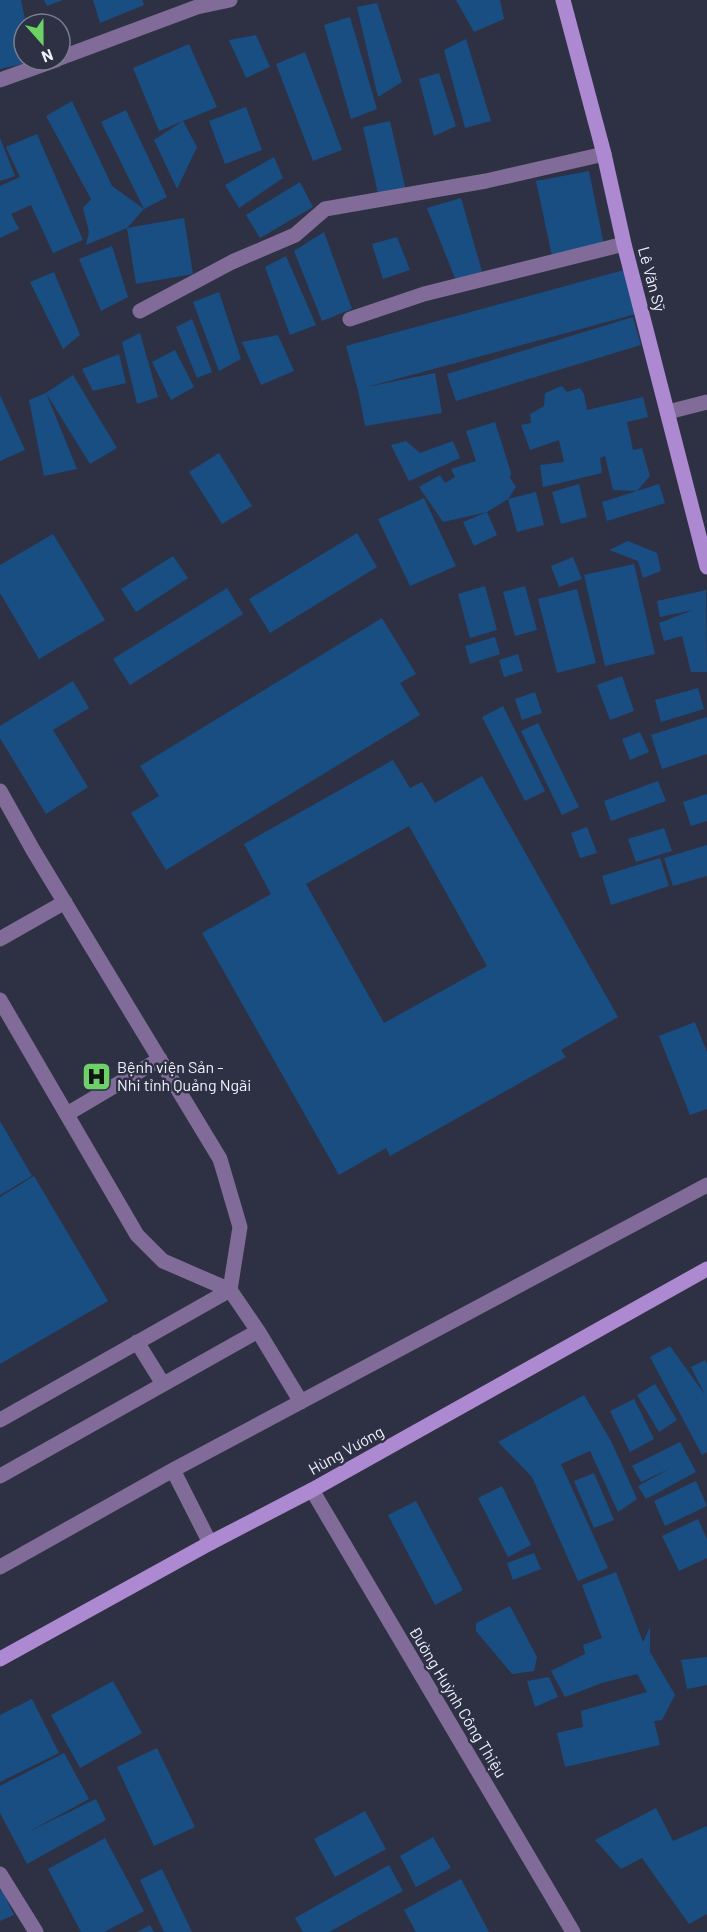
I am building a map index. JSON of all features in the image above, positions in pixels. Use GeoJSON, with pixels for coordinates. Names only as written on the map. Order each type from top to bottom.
{"type":"FeatureCollection","features":[{"type":"Feature","properties":{"kind":"main road","name":"Lê Văn Sỹ"},"geometry":{"type":"LineString","coordinates":[[563,0],[604,154],[624,244],[707,567]]}},
{"type":"Feature","properties":{"kind":"main road","name":"Hùng Vương"},"geometry":{"type":"LineString","coordinates":[[0,1659],[210,1543],[312,1490],[707,1269]]}},
{"type":"Feature","properties":{"kind":"street"},"geometry":{"type":"LineString","coordinates":[[72,54],[197,7],[230,0]]}},
{"type":"Feature","properties":{"kind":"street"},"geometry":{"type":"LineString","coordinates":[[0,80],[22,72]]}},
{"type":"Feature","properties":{"kind":"street"},"geometry":{"type":"LineString","coordinates":[[140,311],[232,261],[295,235],[324,209],[486,181],[604,154]]}},
{"type":"Feature","properties":{"kind":"street"},"geometry":{"type":"LineString","coordinates":[[350,319],[423,294],[624,244]]}},
{"type":"Feature","properties":{"kind":"street"},"geometry":{"type":"LineString","coordinates":[[668,412],[707,402]]}},
{"type":"Feature","properties":{"kind":"street"},"geometry":{"type":"LineString","coordinates":[[0,791],[220,1159],[240,1227],[230,1290]]}},
{"type":"Feature","properties":{"kind":"street"},"geometry":{"type":"LineString","coordinates":[[0,939],[65,902]]}},
{"type":"Feature","properties":{"kind":"street"},"geometry":{"type":"LineString","coordinates":[[0,1000],[137,1235],[163,1261],[230,1290],[301,1402]]}},
{"type":"Feature","properties":{"kind":"street"},"geometry":{"type":"LineString","coordinates":[[67,1114],[159,1059]]}},
{"type":"Feature","properties":{"kind":"street"},"geometry":{"type":"LineString","coordinates":[[0,1567],[173,1470],[707,1185]]}},
{"type":"Feature","properties":{"kind":"street"},"geometry":{"type":"LineString","coordinates":[[0,1420],[230,1290]]}},
{"type":"Feature","properties":{"kind":"street"},"geometry":{"type":"LineString","coordinates":[[0,1476],[258,1331]]}},
{"type":"Feature","properties":{"kind":"street"},"geometry":{"type":"LineString","coordinates":[[137,1342],[163,1384]]}},
{"type":"Feature","properties":{"kind":"street"},"geometry":{"type":"LineString","coordinates":[[173,1470],[210,1543]]}},
{"type":"Feature","properties":{"kind":"street","name":"Đường Huỳnh Công Thiệu"},"geometry":{"type":"LineString","coordinates":[[312,1490],[573,1932]]}},
{"type":"Feature","properties":{"kind":"street"},"geometry":{"type":"LineString","coordinates":[[0,1874],[36,1932]]}},
{"type":"Feature","properties":{"kind":"building"},"geometry":{"type":"Polygon","coordinates":[[[0,0],[21,0],[24,12],[12,12],[12,66],[0,69],[0,0]]]}},
{"type":"Feature","properties":{"kind":"building"},"geometry":{"type":"Polygon","coordinates":[[[44,0],[63,0],[47,6],[44,0]]]}},
{"type":"Feature","properties":{"kind":"building"},"geometry":{"type":"Polygon","coordinates":[[[93,0],[142,0],[144,5],[100,23],[93,0]]]}},
{"type":"Feature","properties":{"kind":"building"},"geometry":{"type":"Polygon","coordinates":[[[456,0],[500,0],[504,19],[474,32],[456,0]]]}},
{"type":"Feature","properties":{"kind":"building"},"geometry":{"type":"Polygon","coordinates":[[[377,3],[402,82],[378,97],[357,7],[377,3]]]}},
{"type":"Feature","properties":{"kind":"building"},"geometry":{"type":"Polygon","coordinates":[[[350,17],[377,109],[351,119],[324,25],[350,17]]]}},
{"type":"Feature","properties":{"kind":"building"},"geometry":{"type":"Polygon","coordinates":[[[256,35],[270,67],[246,78],[229,40],[256,35]]]}},
{"type":"Feature","properties":{"kind":"building"},"geometry":{"type":"Polygon","coordinates":[[[466,39],[491,121],[465,128],[444,50],[466,39]]]}},
{"type":"Feature","properties":{"kind":"building"},"geometry":{"type":"Polygon","coordinates":[[[189,44],[217,107],[159,131],[133,68],[189,44]]]}},
{"type":"Feature","properties":{"kind":"building"},"geometry":{"type":"Polygon","coordinates":[[[305,52],[342,150],[313,161],[276,64],[305,52]]]}},
{"type":"Feature","properties":{"kind":"building"},"geometry":{"type":"Polygon","coordinates":[[[439,73],[456,126],[434,136],[419,79],[439,73]]]}},
{"type":"Feature","properties":{"kind":"building"},"geometry":{"type":"Polygon","coordinates":[[[72,101],[112,186],[144,209],[127,228],[86,245],[89,232],[83,208],[91,199],[46,116],[72,101]]]}},
{"type":"Feature","properties":{"kind":"building"},"geometry":{"type":"Polygon","coordinates":[[[246,107],[262,150],[225,164],[209,121],[246,107]]]}},
{"type":"Feature","properties":{"kind":"building"},"geometry":{"type":"Polygon","coordinates":[[[126,110],[167,197],[144,209],[101,122],[126,110]]]}},
{"type":"Feature","properties":{"kind":"building"},"geometry":{"type":"Polygon","coordinates":[[[183,121],[197,147],[177,189],[154,140],[183,121]]]}},
{"type":"Feature","properties":{"kind":"building"},"geometry":{"type":"Polygon","coordinates":[[[390,121],[406,191],[379,198],[363,127],[390,121]]]}},
{"type":"Feature","properties":{"kind":"building"},"geometry":{"type":"Polygon","coordinates":[[[37,134],[83,240],[53,253],[31,205],[11,214],[19,229],[0,238],[0,186],[20,177],[6,147],[37,134]]]}},
{"type":"Feature","properties":{"kind":"building"},"geometry":{"type":"Polygon","coordinates":[[[0,138],[15,176],[0,181],[0,138]]]}},
{"type":"Feature","properties":{"kind":"building"},"geometry":{"type":"Polygon","coordinates":[[[274,157],[283,178],[239,208],[225,185],[274,157]]]}},
{"type":"Feature","properties":{"kind":"building"},"geometry":{"type":"Polygon","coordinates":[[[589,171],[604,245],[552,256],[536,181],[589,171]]]}},
{"type":"Feature","properties":{"kind":"building"},"geometry":{"type":"Polygon","coordinates":[[[300,182],[313,207],[260,238],[246,215],[300,182]]]}},
{"type":"Feature","properties":{"kind":"building"},"geometry":{"type":"Polygon","coordinates":[[[461,198],[483,275],[457,283],[427,208],[461,198]]]}},
{"type":"Feature","properties":{"kind":"building"},"geometry":{"type":"Polygon","coordinates":[[[184,218],[193,274],[136,284],[127,228],[184,218]]]}},
{"type":"Feature","properties":{"kind":"building"},"geometry":{"type":"Polygon","coordinates":[[[324,232],[352,309],[322,321],[294,251],[324,232]]]}},
{"type":"Feature","properties":{"kind":"building"},"geometry":{"type":"Polygon","coordinates":[[[397,237],[410,270],[383,279],[372,244],[397,237]]]}},
{"type":"Feature","properties":{"kind":"building"},"geometry":{"type":"Polygon","coordinates":[[[112,246],[128,297],[101,311],[79,259],[112,246]]]}},
{"type":"Feature","properties":{"kind":"building"},"geometry":{"type":"Polygon","coordinates":[[[286,256],[316,325],[290,335],[265,267],[286,256]]]}},
{"type":"Feature","properties":{"kind":"building"},"geometry":{"type":"Polygon","coordinates":[[[624,270],[636,314],[367,387],[435,373],[442,413],[365,426],[346,346],[624,270]]]}},
{"type":"Feature","properties":{"kind":"building"},"geometry":{"type":"Polygon","coordinates":[[[54,272],[80,335],[63,349],[30,282],[54,272]]]}},
{"type":"Feature","properties":{"kind":"building"},"geometry":{"type":"Polygon","coordinates":[[[219,292],[241,359],[219,371],[193,302],[219,292]]]}},
{"type":"Feature","properties":{"kind":"building"},"geometry":{"type":"Polygon","coordinates":[[[633,317],[641,345],[456,401],[447,374],[633,317]]]}},
{"type":"Feature","properties":{"kind":"building"},"geometry":{"type":"Polygon","coordinates":[[[192,319],[212,372],[197,378],[176,327],[192,319]]]}},
{"type":"Feature","properties":{"kind":"building"},"geometry":{"type":"Polygon","coordinates":[[[140,333],[158,397],[137,404],[122,342],[140,333]]]}},
{"type":"Feature","properties":{"kind":"building"},"geometry":{"type":"Polygon","coordinates":[[[278,335],[294,371],[261,385],[242,342],[278,335]]]}},
{"type":"Feature","properties":{"kind":"building"},"geometry":{"type":"Polygon","coordinates":[[[175,350],[194,387],[171,400],[152,362],[175,350]]]}},
{"type":"Feature","properties":{"kind":"building"},"geometry":{"type":"Polygon","coordinates":[[[119,354],[126,383],[93,391],[82,369],[119,354]]]}},
{"type":"Feature","properties":{"kind":"building"},"geometry":{"type":"Polygon","coordinates":[[[73,375],[117,448],[90,464],[46,393],[73,375]]]}},
{"type":"Feature","properties":{"kind":"building"},"geometry":{"type":"Polygon","coordinates":[[[562,386],[567,392],[580,388],[584,394],[587,410],[643,397],[648,417],[627,422],[633,450],[642,448],[650,476],[637,491],[613,490],[605,456],[600,458],[602,473],[543,487],[540,465],[564,462],[559,440],[530,450],[521,425],[531,423],[530,414],[544,406],[545,393],[562,386]]]}},
{"type":"Feature","properties":{"kind":"building"},"geometry":{"type":"Polygon","coordinates":[[[46,393],[77,469],[44,476],[29,400],[46,393]]]}},
{"type":"Feature","properties":{"kind":"building"},"geometry":{"type":"Polygon","coordinates":[[[0,395],[25,450],[0,461],[0,395]]]}},
{"type":"Feature","properties":{"kind":"building"},"geometry":{"type":"Polygon","coordinates":[[[495,422],[511,473],[510,478],[516,487],[508,499],[487,512],[443,522],[419,487],[440,475],[445,483],[455,477],[451,469],[476,461],[466,431],[495,422]]]}},
{"type":"Feature","properties":{"kind":"building"},"geometry":{"type":"Polygon","coordinates":[[[406,441],[420,453],[453,441],[460,458],[409,481],[391,445],[406,441]]]}},
{"type":"Feature","properties":{"kind":"building"},"geometry":{"type":"Polygon","coordinates":[[[219,453],[252,506],[222,524],[189,472],[219,453]]]}},
{"type":"Feature","properties":{"kind":"building"},"geometry":{"type":"Polygon","coordinates":[[[579,484],[587,517],[561,524],[552,492],[579,484]]]}},
{"type":"Feature","properties":{"kind":"building"},"geometry":{"type":"Polygon","coordinates":[[[659,484],[665,503],[607,521],[602,502],[659,484]]]}},
{"type":"Feature","properties":{"kind":"building"},"geometry":{"type":"Polygon","coordinates":[[[536,492],[544,525],[517,532],[508,499],[536,492]]]}},
{"type":"Feature","properties":{"kind":"building"},"geometry":{"type":"Polygon","coordinates":[[[424,498],[456,566],[410,586],[378,519],[424,498]]]}},
{"type":"Feature","properties":{"kind":"building"},"geometry":{"type":"Polygon","coordinates":[[[487,512],[497,535],[474,546],[463,522],[487,512]]]}},
{"type":"Feature","properties":{"kind":"building"},"geometry":{"type":"Polygon","coordinates":[[[357,533],[377,567],[270,633],[249,599],[357,533]]]}},
{"type":"Feature","properties":{"kind":"building"},"geometry":{"type":"Polygon","coordinates":[[[53,534],[105,620],[39,659],[0,593],[0,565],[53,534]]]}},
{"type":"Feature","properties":{"kind":"building"},"geometry":{"type":"Polygon","coordinates":[[[628,541],[657,553],[661,571],[643,578],[638,561],[609,550],[628,541]]]}},
{"type":"Feature","properties":{"kind":"building"},"geometry":{"type":"Polygon","coordinates":[[[173,556],[188,578],[136,612],[121,589],[173,556]]]}},
{"type":"Feature","properties":{"kind":"building"},"geometry":{"type":"Polygon","coordinates":[[[573,557],[582,579],[559,587],[551,566],[573,557]]]}},
{"type":"Feature","properties":{"kind":"building"},"geometry":{"type":"Polygon","coordinates":[[[634,564],[655,654],[605,666],[584,575],[634,564]]]}},
{"type":"Feature","properties":{"kind":"building"},"geometry":{"type":"Polygon","coordinates":[[[485,586],[497,630],[470,638],[458,594],[485,586]]]}},
{"type":"Feature","properties":{"kind":"building"},"geometry":{"type":"Polygon","coordinates":[[[525,586],[537,630],[515,636],[503,592],[525,586]]]}},
{"type":"Feature","properties":{"kind":"building"},"geometry":{"type":"Polygon","coordinates":[[[227,588],[243,614],[130,685],[113,659],[227,588]]]}},
{"type":"Feature","properties":{"kind":"building"},"geometry":{"type":"Polygon","coordinates":[[[577,589],[596,663],[557,673],[538,599],[577,589]]]}},
{"type":"Feature","properties":{"kind":"building"},"geometry":{"type":"Polygon","coordinates":[[[706,590],[707,672],[691,672],[682,636],[664,641],[659,623],[693,610],[660,617],[657,601],[706,590]]]}},
{"type":"Feature","properties":{"kind":"building"},"geometry":{"type":"Polygon","coordinates":[[[382,618],[416,674],[400,683],[420,715],[166,870],[131,813],[159,796],[140,766],[382,618]]]}},
{"type":"Feature","properties":{"kind":"building"},"geometry":{"type":"Polygon","coordinates":[[[495,637],[500,654],[470,664],[465,646],[495,637]]]}},
{"type":"Feature","properties":{"kind":"building"},"geometry":{"type":"Polygon","coordinates":[[[518,654],[523,671],[504,677],[499,660],[518,654]]]}},
{"type":"Feature","properties":{"kind":"building"},"geometry":{"type":"Polygon","coordinates":[[[622,676],[634,711],[610,720],[597,685],[622,676]]]}},
{"type":"Feature","properties":{"kind":"building"},"geometry":{"type":"Polygon","coordinates":[[[73,681],[89,708],[53,730],[88,787],[46,814],[0,738],[0,726],[73,681]]]}},
{"type":"Feature","properties":{"kind":"building"},"geometry":{"type":"Polygon","coordinates":[[[698,688],[704,709],[661,722],[655,700],[698,688]]]}},
{"type":"Feature","properties":{"kind":"building"},"geometry":{"type":"Polygon","coordinates":[[[535,692],[542,713],[522,720],[515,699],[535,692]]]}},
{"type":"Feature","properties":{"kind":"building"},"geometry":{"type":"Polygon","coordinates":[[[503,706],[545,791],[525,801],[482,717],[503,706]]]}},
{"type":"Feature","properties":{"kind":"building"},"geometry":{"type":"Polygon","coordinates":[[[707,717],[707,754],[662,769],[651,735],[707,717]]]}},
{"type":"Feature","properties":{"kind":"building"},"geometry":{"type":"Polygon","coordinates":[[[538,723],[579,807],[562,815],[521,731],[538,723]]]}},
{"type":"Feature","properties":{"kind":"building"},"geometry":{"type":"Polygon","coordinates":[[[640,732],[649,752],[630,760],[622,739],[640,732]]]}},
{"type":"Feature","properties":{"kind":"building"},"geometry":{"type":"Polygon","coordinates":[[[393,760],[410,788],[422,782],[435,803],[482,776],[618,1017],[561,1050],[566,1057],[390,1156],[386,1148],[339,1175],[202,933],[271,894],[244,844],[393,760]],[[409,826],[306,884],[384,1023],[487,966],[409,826]]]}},
{"type":"Feature","properties":{"kind":"building"},"geometry":{"type":"Polygon","coordinates":[[[658,781],[666,801],[611,821],[604,801],[658,781]]]}},
{"type":"Feature","properties":{"kind":"building"},"geometry":{"type":"Polygon","coordinates":[[[707,794],[707,821],[691,826],[683,802],[707,794]]]}},
{"type":"Feature","properties":{"kind":"building"},"geometry":{"type":"Polygon","coordinates":[[[587,827],[597,853],[580,858],[571,833],[587,827]]]}},
{"type":"Feature","properties":{"kind":"building"},"geometry":{"type":"Polygon","coordinates":[[[664,828],[672,851],[636,862],[628,839],[664,828]]]}},
{"type":"Feature","properties":{"kind":"building"},"geometry":{"type":"Polygon","coordinates":[[[707,845],[707,876],[673,886],[664,858],[707,845]]]}},
{"type":"Feature","properties":{"kind":"building"},"geometry":{"type":"Polygon","coordinates":[[[660,858],[669,886],[611,905],[602,876],[660,858]]]}},
{"type":"Feature","properties":{"kind":"building"},"geometry":{"type":"Polygon","coordinates":[[[695,1022],[707,1052],[707,1109],[690,1115],[659,1036],[695,1022]]]}},
{"type":"Feature","properties":{"kind":"building"},"geometry":{"type":"Polygon","coordinates":[[[0,1121],[32,1176],[0,1195],[0,1121]]]}},
{"type":"Feature","properties":{"kind":"building"},"geometry":{"type":"Polygon","coordinates":[[[34,1176],[108,1301],[0,1364],[0,1197],[34,1176]]]}},
{"type":"Feature","properties":{"kind":"building"},"geometry":{"type":"Polygon","coordinates":[[[670,1346],[705,1395],[691,1367],[705,1360],[707,1363],[707,1452],[702,1455],[650,1357],[670,1346]]]}},
{"type":"Feature","properties":{"kind":"building"},"geometry":{"type":"Polygon","coordinates":[[[655,1384],[677,1420],[659,1432],[637,1395],[655,1384]]]}},
{"type":"Feature","properties":{"kind":"building"},"geometry":{"type":"Polygon","coordinates":[[[584,1395],[611,1441],[637,1499],[618,1512],[590,1451],[561,1464],[608,1568],[578,1581],[532,1477],[498,1442],[584,1395]]]}},
{"type":"Feature","properties":{"kind":"building"},"geometry":{"type":"Polygon","coordinates":[[[634,1399],[654,1439],[630,1452],[610,1411],[634,1399]]]}},
{"type":"Feature","properties":{"kind":"building"},"geometry":{"type":"Polygon","coordinates":[[[680,1442],[696,1472],[646,1499],[638,1486],[671,1468],[641,1482],[632,1466],[680,1442]]]}},
{"type":"Feature","properties":{"kind":"building"},"geometry":{"type":"Polygon","coordinates":[[[594,1473],[614,1520],[594,1528],[574,1481],[594,1473]]]}},
{"type":"Feature","properties":{"kind":"building"},"geometry":{"type":"Polygon","coordinates":[[[696,1481],[707,1506],[665,1526],[654,1501],[696,1481]]]}},
{"type":"Feature","properties":{"kind":"building"},"geometry":{"type":"Polygon","coordinates":[[[502,1486],[531,1545],[508,1557],[478,1498],[502,1486]]]}},
{"type":"Feature","properties":{"kind":"building"},"geometry":{"type":"Polygon","coordinates":[[[416,1501],[463,1590],[435,1605],[388,1515],[416,1501]]]}},
{"type":"Feature","properties":{"kind":"building"},"geometry":{"type":"Polygon","coordinates":[[[698,1519],[707,1539],[707,1558],[679,1571],[662,1536],[698,1519]]]}},
{"type":"Feature","properties":{"kind":"building"},"geometry":{"type":"Polygon","coordinates":[[[534,1553],[541,1569],[513,1580],[507,1563],[534,1553]]]}},
{"type":"Feature","properties":{"kind":"building"},"geometry":{"type":"Polygon","coordinates":[[[616,1572],[643,1642],[650,1627],[650,1652],[675,1695],[662,1720],[654,1721],[660,1745],[565,1767],[557,1733],[583,1727],[581,1711],[647,1692],[637,1674],[602,1683],[565,1697],[551,1671],[585,1654],[583,1645],[602,1638],[582,1585],[616,1572]]]}},
{"type":"Feature","properties":{"kind":"building"},"geometry":{"type":"Polygon","coordinates":[[[510,1606],[537,1657],[534,1671],[512,1674],[476,1631],[476,1623],[510,1606]]]}},
{"type":"Feature","properties":{"kind":"building"},"geometry":{"type":"Polygon","coordinates":[[[707,1657],[707,1685],[687,1689],[681,1660],[707,1657]]]}},
{"type":"Feature","properties":{"kind":"building"},"geometry":{"type":"Polygon","coordinates":[[[549,1677],[558,1697],[535,1707],[527,1681],[549,1677]]]}},
{"type":"Feature","properties":{"kind":"building"},"geometry":{"type":"Polygon","coordinates":[[[113,1681],[142,1733],[80,1768],[51,1715],[113,1681]]]}},
{"type":"Feature","properties":{"kind":"building"},"geometry":{"type":"Polygon","coordinates":[[[32,1699],[59,1753],[0,1782],[0,1715],[32,1699]]]}},
{"type":"Feature","properties":{"kind":"building"},"geometry":{"type":"Polygon","coordinates":[[[157,1748],[195,1827],[154,1846],[117,1767],[157,1748]]]}},
{"type":"Feature","properties":{"kind":"building"},"geometry":{"type":"Polygon","coordinates":[[[64,1753],[89,1799],[28,1832],[96,1799],[106,1820],[27,1864],[0,1813],[0,1786],[64,1753]]]}},
{"type":"Feature","properties":{"kind":"building"},"geometry":{"type":"Polygon","coordinates":[[[656,1808],[673,1841],[707,1826],[707,1914],[689,1924],[642,1858],[621,1869],[595,1840],[656,1808]]]}},
{"type":"Feature","properties":{"kind":"building"},"geometry":{"type":"Polygon","coordinates":[[[365,1811],[386,1849],[335,1877],[314,1839],[365,1811]]]}},
{"type":"Feature","properties":{"kind":"building"},"geometry":{"type":"Polygon","coordinates":[[[433,1837],[451,1868],[416,1887],[400,1856],[433,1837]]]}},
{"type":"Feature","properties":{"kind":"building"},"geometry":{"type":"Polygon","coordinates":[[[105,1838],[144,1911],[104,1932],[81,1932],[48,1869],[105,1838]]]}},
{"type":"Feature","properties":{"kind":"building"},"geometry":{"type":"Polygon","coordinates":[[[389,1865],[403,1891],[329,1932],[303,1932],[295,1918],[389,1865]]]}},
{"type":"Feature","properties":{"kind":"building"},"geometry":{"type":"Polygon","coordinates":[[[162,1869],[192,1932],[164,1932],[140,1880],[162,1869]]]}},
{"type":"Feature","properties":{"kind":"building"},"geometry":{"type":"Polygon","coordinates":[[[461,1879],[489,1932],[416,1932],[404,1910],[461,1879]]]}},
{"type":"Feature","properties":{"kind":"building"},"geometry":{"type":"Polygon","coordinates":[[[2,1890],[14,1915],[0,1921],[0,1891],[2,1890]]]}},
{"type":"Feature","properties":{"kind":"building"},"geometry":{"type":"Polygon","coordinates":[[[150,1925],[154,1932],[137,1932],[150,1925]]]}},
{"type":"Feature","properties":{"kind":"place","name":"Bệnh viện Sản - Nhi tỉnh Quảng Ngãi"},"geometry":{"type":"Point","coordinates":[96,1076]}}]}
